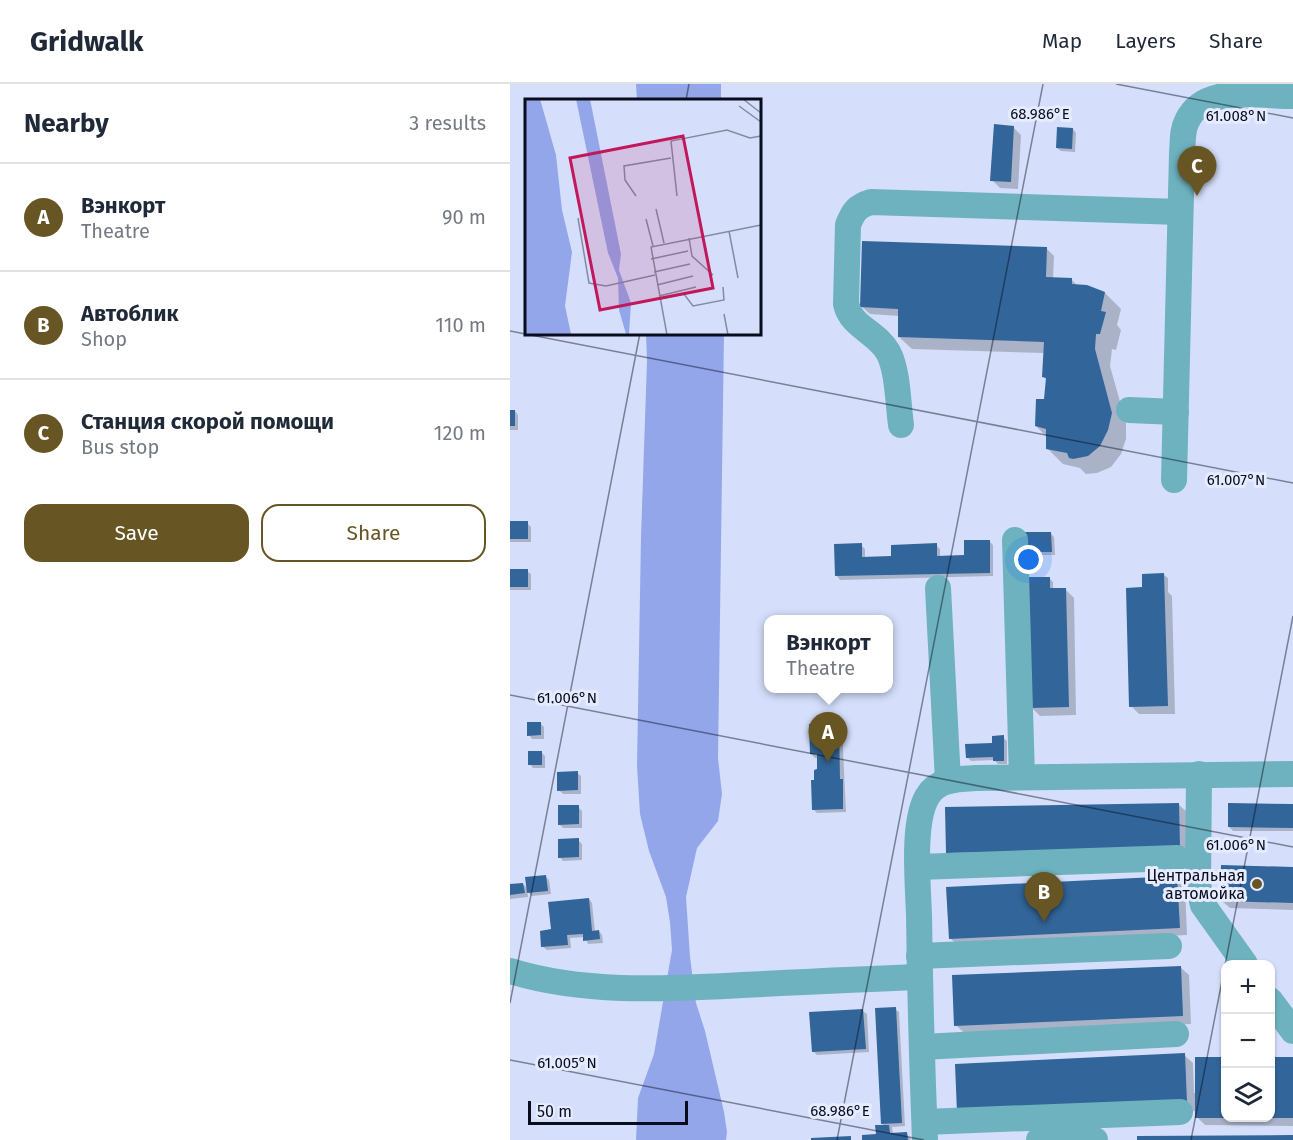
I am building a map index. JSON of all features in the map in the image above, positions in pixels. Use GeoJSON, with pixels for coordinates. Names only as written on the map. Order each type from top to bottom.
{"type":"FeatureCollection","features":[{"type":"Feature","properties":{"kind":"street"},"geometry":{"type":"LineString","coordinates":[[1174,480],[1180,212],[1183,133],[1186,121],[1203,101],[1218,96],[1293,96]]}},
{"type":"Feature","properties":{"kind":"street"},"geometry":{"type":"LineString","coordinates":[[901,425],[893,365],[889,353],[882,343],[848,314],[846,304],[848,225],[853,213],[861,205],[871,202],[1180,212]]}},
{"type":"Feature","properties":{"kind":"street"},"geometry":{"type":"LineString","coordinates":[[1129,410],[1176,412]]}},
{"type":"Feature","properties":{"kind":"street"},"geometry":{"type":"LineString","coordinates":[[1015,540],[1022,777]]}},
{"type":"Feature","properties":{"kind":"street"},"geometry":{"type":"LineString","coordinates":[[938,588],[948,781]]}},
{"type":"Feature","properties":{"kind":"street"},"geometry":{"type":"LineString","coordinates":[[1199,774],[1198,885],[1200,895],[1209,913],[1242,960]]}},
{"type":"Feature","properties":{"kind":"street"},"geometry":{"type":"LineString","coordinates":[[1180,1112],[925,1131],[918,867],[921,810],[934,787],[948,781],[976,778],[1293,774]]}},
{"type":"Feature","properties":{"kind":"street"},"geometry":{"type":"LineString","coordinates":[[918,867],[1177,858]]}},
{"type":"Feature","properties":{"kind":"street"},"geometry":{"type":"LineString","coordinates":[[510,971],[581,986],[709,987],[1170,946]]}},
{"type":"Feature","properties":{"kind":"street"},"geometry":{"type":"LineString","coordinates":[[1275,1007],[1293,1031]]}},
{"type":"Feature","properties":{"kind":"street"},"geometry":{"type":"LineString","coordinates":[[922,1047],[1176,1034]]}},
{"type":"Feature","properties":{"kind":"street"},"geometry":{"type":"LineString","coordinates":[[1040,1140],[1095,1140]]}},
{"type":"Feature","properties":{"kind":"water"},"geometry":{"type":"Polygon","coordinates":[[[636,84],[721,84],[721,99],[637,99],[636,84]]]}},
{"type":"Feature","properties":{"kind":"water"},"geometry":{"type":"Polygon","coordinates":[[[646,334],[724,334],[718,758],[722,794],[718,821],[697,848],[686,897],[696,1003],[724,1112],[726,1140],[636,1140],[638,1098],[654,1054],[672,950],[666,897],[649,851],[640,814],[637,766],[646,334]]]}},
{"type":"Feature","properties":{"kind":"building"},"geometry":{"type":"Polygon","coordinates":[[[994,124],[1014,126],[1011,182],[990,181],[994,124]]]}},
{"type":"Feature","properties":{"kind":"building"},"geometry":{"type":"Polygon","coordinates":[[[1057,127],[1073,128],[1072,149],[1056,148],[1057,127]]]}},
{"type":"Feature","properties":{"kind":"building"},"geometry":{"type":"Polygon","coordinates":[[[862,241],[1047,247],[1046,277],[1072,278],[1072,284],[1087,285],[1105,292],[1101,311],[1106,312],[1100,334],[1096,334],[1095,349],[1112,413],[1108,430],[1100,446],[1088,456],[1073,459],[1069,458],[1067,453],[1046,449],[1046,429],[1035,426],[1036,399],[1044,399],[1046,378],[1042,377],[1044,342],[898,337],[898,309],[860,307],[862,241]]]}},
{"type":"Feature","properties":{"kind":"building"},"geometry":{"type":"Polygon","coordinates":[[[510,410],[515,410],[515,426],[510,426],[510,410]]]}},
{"type":"Feature","properties":{"kind":"building"},"geometry":{"type":"Polygon","coordinates":[[[510,521],[528,521],[528,539],[510,539],[510,521]]]}},
{"type":"Feature","properties":{"kind":"building"},"geometry":{"type":"Polygon","coordinates":[[[1022,532],[1051,532],[1052,552],[1022,552],[1022,532]]]}},
{"type":"Feature","properties":{"kind":"building"},"geometry":{"type":"Polygon","coordinates":[[[964,540],[990,540],[990,573],[835,576],[834,544],[862,543],[862,557],[891,556],[891,545],[937,543],[937,556],[964,555],[964,540]]]}},
{"type":"Feature","properties":{"kind":"building"},"geometry":{"type":"Polygon","coordinates":[[[510,569],[528,569],[528,587],[510,587],[510,569]]]}},
{"type":"Feature","properties":{"kind":"building"},"geometry":{"type":"Polygon","coordinates":[[[1164,573],[1168,706],[1129,707],[1126,588],[1142,587],[1142,574],[1164,573]]]}},
{"type":"Feature","properties":{"kind":"building"},"geometry":{"type":"Polygon","coordinates":[[[1027,577],[1050,577],[1050,588],[1066,588],[1069,707],[1031,708],[1027,577]]]}},
{"type":"Feature","properties":{"kind":"building"},"geometry":{"type":"Polygon","coordinates":[[[527,722],[541,722],[541,735],[527,736],[527,722]]]}},
{"type":"Feature","properties":{"kind":"building"},"geometry":{"type":"Polygon","coordinates":[[[839,723],[843,809],[812,810],[811,780],[814,780],[814,770],[817,769],[817,754],[810,754],[809,724],[839,723]]]}},
{"type":"Feature","properties":{"kind":"building"},"geometry":{"type":"Polygon","coordinates":[[[1004,735],[1004,761],[993,761],[993,757],[966,758],[965,744],[992,743],[992,736],[1004,735]]]}},
{"type":"Feature","properties":{"kind":"building"},"geometry":{"type":"Polygon","coordinates":[[[528,751],[542,751],[542,765],[528,765],[528,751]]]}},
{"type":"Feature","properties":{"kind":"building"},"geometry":{"type":"Polygon","coordinates":[[[578,771],[578,790],[557,791],[557,772],[578,771]]]}},
{"type":"Feature","properties":{"kind":"building"},"geometry":{"type":"Polygon","coordinates":[[[1179,803],[1180,848],[946,853],[945,807],[1179,803]]]}},
{"type":"Feature","properties":{"kind":"building"},"geometry":{"type":"Polygon","coordinates":[[[1228,803],[1293,804],[1293,828],[1228,827],[1228,803]]]}},
{"type":"Feature","properties":{"kind":"building"},"geometry":{"type":"Polygon","coordinates":[[[558,805],[579,805],[579,824],[558,825],[558,805]]]}},
{"type":"Feature","properties":{"kind":"building"},"geometry":{"type":"Polygon","coordinates":[[[579,838],[579,857],[558,858],[558,839],[579,838]]]}},
{"type":"Feature","properties":{"kind":"building","name":"Центральная автомойка"},"geometry":{"type":"Polygon","coordinates":[[[1221,865],[1293,867],[1293,903],[1220,901],[1221,865]]]}},
{"type":"Feature","properties":{"kind":"building"},"geometry":{"type":"Polygon","coordinates":[[[546,875],[548,891],[527,893],[525,877],[546,875]]]}},
{"type":"Feature","properties":{"kind":"building"},"geometry":{"type":"Polygon","coordinates":[[[1177,876],[1180,928],[949,939],[946,887],[1177,876]]]}},
{"type":"Feature","properties":{"kind":"building"},"geometry":{"type":"Polygon","coordinates":[[[523,883],[525,893],[510,895],[510,884],[523,883]]]}},
{"type":"Feature","properties":{"kind":"building"},"geometry":{"type":"Polygon","coordinates":[[[589,898],[592,931],[599,930],[600,939],[583,941],[583,934],[567,935],[568,945],[541,947],[540,931],[551,929],[548,902],[589,898]]]}},
{"type":"Feature","properties":{"kind":"building"},"geometry":{"type":"Polygon","coordinates":[[[1181,966],[1183,1016],[954,1026],[952,975],[1181,966]]]}},
{"type":"Feature","properties":{"kind":"building"},"geometry":{"type":"Polygon","coordinates":[[[896,1007],[902,1123],[881,1124],[875,1008],[896,1007]]]}},
{"type":"Feature","properties":{"kind":"building"},"geometry":{"type":"Polygon","coordinates":[[[863,1009],[866,1049],[812,1052],[809,1012],[863,1009]]]}},
{"type":"Feature","properties":{"kind":"building"},"geometry":{"type":"Polygon","coordinates":[[[1185,1053],[1187,1103],[957,1113],[955,1064],[1185,1053]]]}},
{"type":"Feature","properties":{"kind":"building"},"geometry":{"type":"Polygon","coordinates":[[[1195,1057],[1221,1057],[1221,1118],[1195,1118],[1195,1057]]]}},
{"type":"Feature","properties":{"kind":"building"},"geometry":{"type":"Polygon","coordinates":[[[1275,1057],[1293,1057],[1293,1118],[1275,1118],[1275,1057]]]}},
{"type":"Feature","properties":{"kind":"building"},"geometry":{"type":"Polygon","coordinates":[[[875,1125],[889,1125],[890,1133],[907,1132],[908,1140],[862,1140],[862,1135],[876,1134],[875,1125]]]}},
{"type":"Feature","properties":{"kind":"building"},"geometry":{"type":"Polygon","coordinates":[[[1293,1135],[1293,1140],[1137,1140],[1137,1136],[1293,1135]]]}},
{"type":"Feature","properties":{"kind":"building"},"geometry":{"type":"Polygon","coordinates":[[[851,1136],[851,1140],[811,1140],[811,1138],[851,1136]]]}},
{"type":"Feature","properties":{"kind":"place","name":"Станция cкорой помощи"},"geometry":{"type":"Point","coordinates":[1197,196]}},
{"type":"Feature","properties":{"kind":"place","name":"Вэнкорт"},"geometry":{"type":"Point","coordinates":[828,762]}},
{"type":"Feature","properties":{"kind":"place","name":"Центральная автомойка"},"geometry":{"type":"Point","coordinates":[1257,884]}},
{"type":"Feature","properties":{"kind":"place","name":"Автоблик"},"geometry":{"type":"Point","coordinates":[1044,922]}}]}
